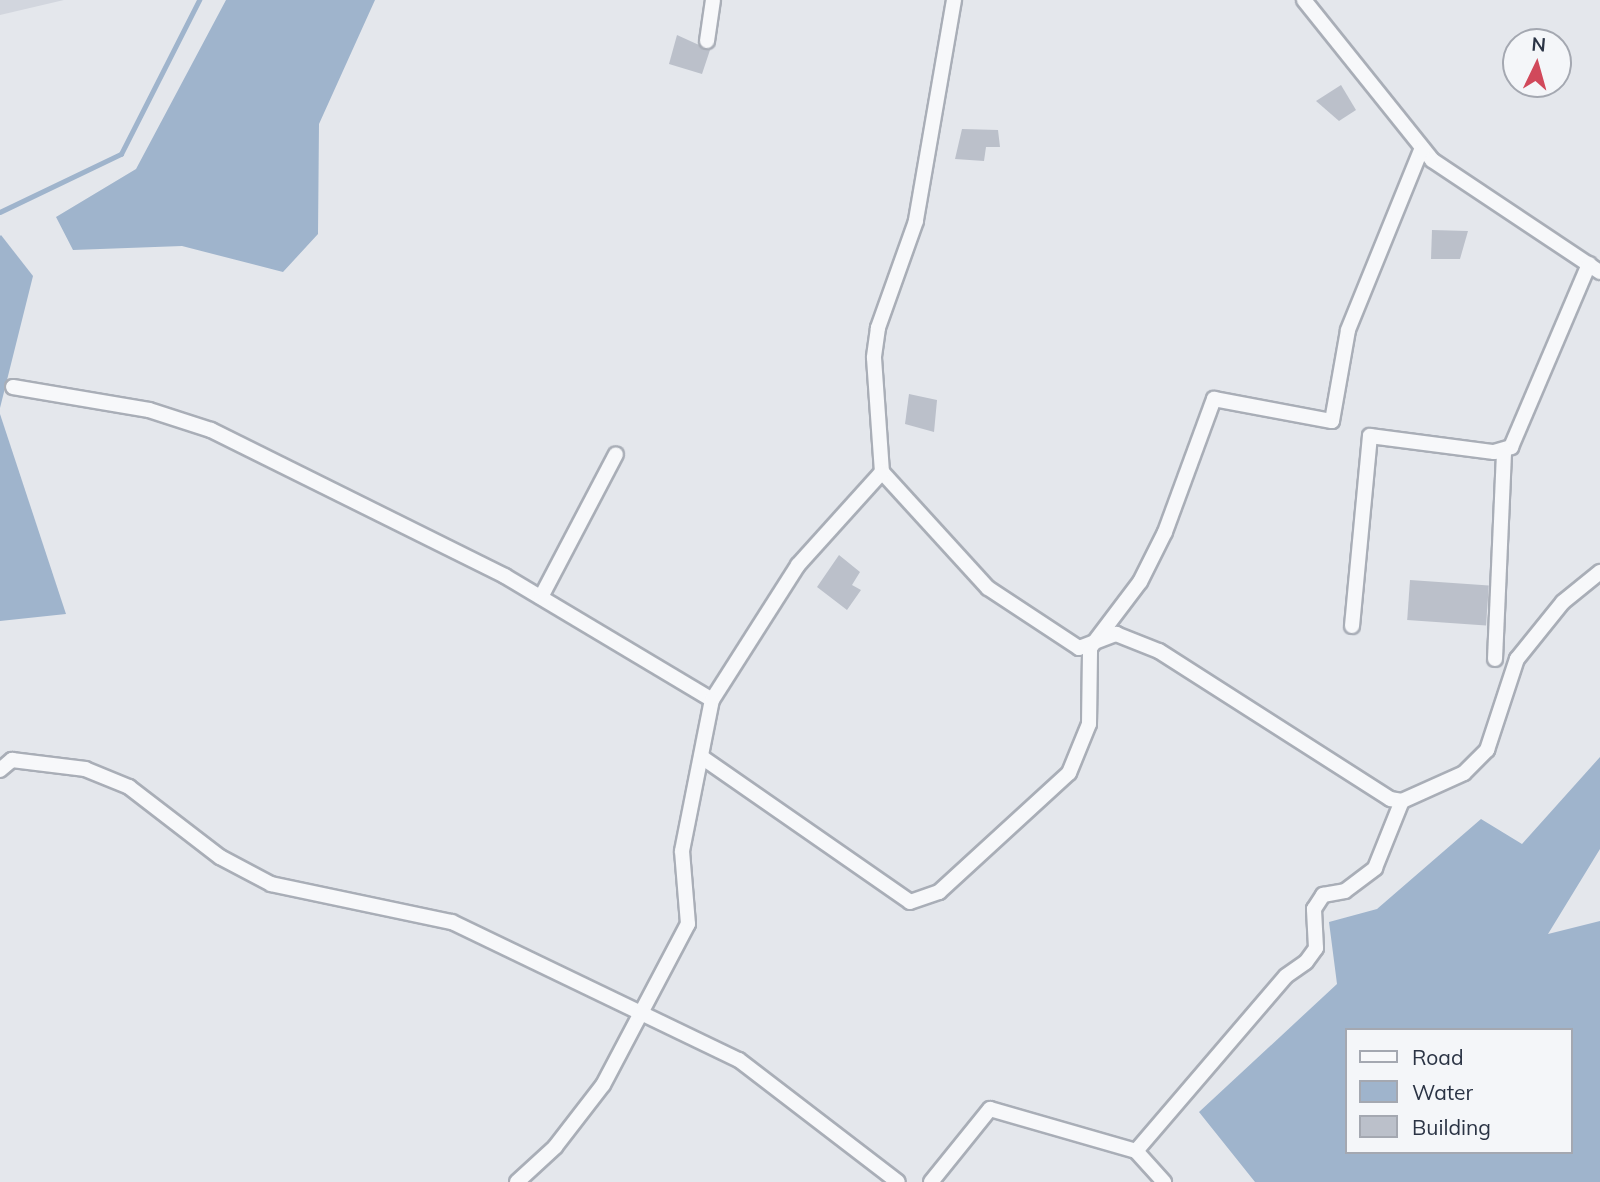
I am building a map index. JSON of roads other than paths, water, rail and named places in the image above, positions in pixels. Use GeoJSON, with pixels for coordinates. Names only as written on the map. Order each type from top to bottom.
{"type":"FeatureCollection","features":[{"type":"Feature","properties":{"kind":"street"},"geometry":{"type":"LineString","coordinates":[[707,41],[713,0]]}},
{"type":"Feature","properties":{"kind":"street"},"geometry":{"type":"LineString","coordinates":[[954,0],[916,221],[877,328],[882,472],[988,588],[1079,648],[1090,648],[1116,634],[1159,651],[1402,802]]}},
{"type":"Feature","properties":{"kind":"street"},"geometry":{"type":"LineString","coordinates":[[1304,0],[1422,148],[1595,268],[1515,441],[1504,450],[1370,436],[1352,626]]}},
{"type":"Feature","properties":{"kind":"street"},"geometry":{"type":"LineString","coordinates":[[703,758],[910,902],[924,901],[1069,773],[1088,724],[1090,648],[1140,582],[1165,532],[1214,399],[1332,421],[1348,330],[1422,148]]}},
{"type":"Feature","properties":{"kind":"street"},"geometry":{"type":"LineString","coordinates":[[13,387],[149,410],[211,430],[541,597],[712,700]]}},
{"type":"Feature","properties":{"kind":"street"},"geometry":{"type":"LineString","coordinates":[[1495,659],[1504,450]]}},
{"type":"Feature","properties":{"kind":"street"},"geometry":{"type":"LineString","coordinates":[[541,597],[616,454]]}},
{"type":"Feature","properties":{"kind":"street"},"geometry":{"type":"LineString","coordinates":[[517,1182],[555,1147],[603,1085],[688,924],[682,851],[703,758],[712,700],[798,565],[882,472]]}},
{"type":"Feature","properties":{"kind":"street"},"geometry":{"type":"LineString","coordinates":[[1136,1151],[1286,976],[1306,962],[1316,947],[1314,909],[1324,895],[1345,891],[1376,868],[1402,802],[1464,772],[1487,750],[1517,659],[1563,602],[1599,572]]}},
{"type":"Feature","properties":{"kind":"street"},"geometry":{"type":"LineString","coordinates":[[0,770],[12,760],[96,774],[128,787],[220,857],[271,884],[453,922],[641,1017],[739,1060],[898,1182]]}},
{"type":"Feature","properties":{"kind":"street"},"geometry":{"type":"LineString","coordinates":[[932,1182],[990,1109],[1136,1151],[1164,1182]]}},
{"type":"Feature","properties":{"kind":"water"},"geometry":{"type":"Polygon","coordinates":[[[226,0],[375,0],[319,124],[318,234],[283,272],[182,246],[73,250],[56,217],[136,169],[226,0]]]}},
{"type":"Feature","properties":{"kind":"water"},"geometry":{"type":"Polygon","coordinates":[[[0,236],[33,276],[0,408],[0,236]]]}},
{"type":"Feature","properties":{"kind":"water"},"geometry":{"type":"Polygon","coordinates":[[[0,414],[66,614],[0,621],[0,414]]]}},
{"type":"Feature","properties":{"kind":"water"},"geometry":{"type":"Polygon","coordinates":[[[1600,757],[1600,849],[1548,934],[1600,921],[1600,1182],[1255,1182],[1199,1112],[1337,984],[1329,922],[1377,909],[1481,819],[1522,844],[1600,757]]]}},
{"type":"Feature","properties":{"kind":"waterway"},"geometry":{"type":"LineString","coordinates":[[0,212],[121,154],[199,0]]}}]}
